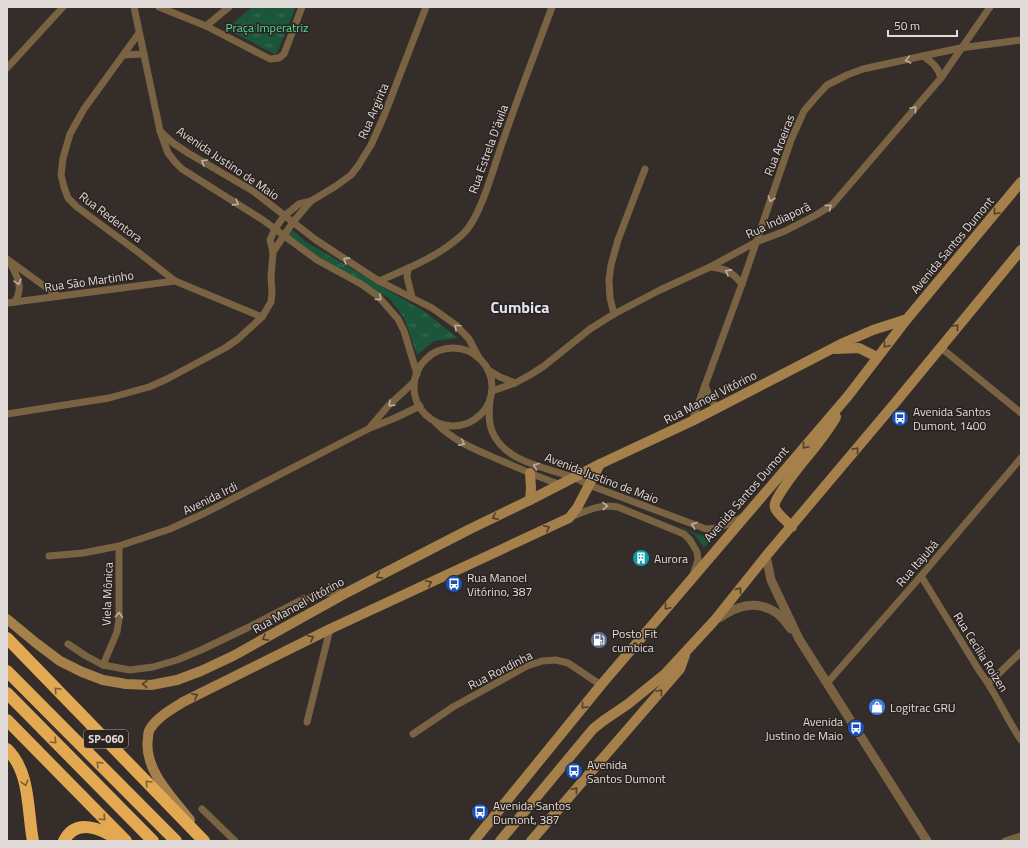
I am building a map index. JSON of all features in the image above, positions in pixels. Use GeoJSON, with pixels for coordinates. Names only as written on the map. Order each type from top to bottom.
{"type":"FeatureCollection","features":[{"type":"Feature","properties":{"kind":"highway","name":"SP-060"},"geometry":{"type":"LineString","coordinates":[[7,638],[205,841]]}},
{"type":"Feature","properties":{"kind":"highway","name":"SP-060"},"geometry":{"type":"LineString","coordinates":[[7,671],[176,841]]}},
{"type":"Feature","properties":{"kind":"highway","name":"SP-060"},"geometry":{"type":"LineString","coordinates":[[7,693],[153,841]]}},
{"type":"Feature","properties":{"kind":"highway"},"geometry":{"type":"LineString","coordinates":[[7,720],[126,841]]}},
{"type":"Feature","properties":{"kind":"highway"},"geometry":{"type":"LineString","coordinates":[[7,749],[20,767],[28,796],[33,841]]}},
{"type":"Feature","properties":{"kind":"highway"},"geometry":{"type":"LineString","coordinates":[[64,841],[70,833],[77,829],[86,827],[103,831],[119,841]]}},
{"type":"Feature","properties":{"kind":"main road","name":"Avenida Santos Dumont"},"geometry":{"type":"LineString","coordinates":[[474,841],[692,577],[848,396],[907,319],[1021,182]]}},
{"type":"Feature","properties":{"kind":"main road"},"geometry":{"type":"LineString","coordinates":[[500,841],[593,729],[648,688],[664,674],[714,621],[766,556],[1021,250]]}},
{"type":"Feature","properties":{"kind":"main road","name":"Rua Manoel Vitórino"},"geometry":{"type":"LineString","coordinates":[[7,619],[60,661],[103,680],[126,684],[151,685],[177,680],[233,656],[348,592],[468,530],[573,477],[692,422],[856,336],[907,319]]}},
{"type":"Feature","properties":{"kind":"main road","name":"Rua Manoel Vitórino"},"geometry":{"type":"LineString","coordinates":[[830,350],[858,348],[877,357]]}},
{"type":"Feature","properties":{"kind":"main road"},"geometry":{"type":"LineString","coordinates":[[792,526],[777,510],[775,507],[775,501],[824,436],[848,396]]}},
{"type":"Feature","properties":{"kind":"main road"},"geometry":{"type":"LineString","coordinates":[[205,841],[154,774],[148,760],[147,743],[149,730],[165,714],[183,702],[330,629],[569,518],[577,508],[600,464]]}},
{"type":"Feature","properties":{"kind":"main road"},"geometry":{"type":"LineString","coordinates":[[530,473],[530,500]]}},
{"type":"Feature","properties":{"kind":"main road"},"geometry":{"type":"LineString","coordinates":[[531,841],[680,669],[687,650]]}},
{"type":"Feature","properties":{"kind":"street"},"geometry":{"type":"LineString","coordinates":[[7,68],[63,7]]}},
{"type":"Feature","properties":{"kind":"street"},"geometry":{"type":"LineString","coordinates":[[134,7],[160,131]]}},
{"type":"Feature","properties":{"kind":"street"},"geometry":{"type":"LineString","coordinates":[[159,7],[206,26],[270,59],[275,59],[284,54],[302,7]]}},
{"type":"Feature","properties":{"kind":"street"},"geometry":{"type":"LineString","coordinates":[[206,26],[229,7]]}},
{"type":"Feature","properties":{"kind":"street","name":"Rua Argirita"},"geometry":{"type":"LineString","coordinates":[[275,230],[284,216],[299,204],[311,201],[336,186],[358,166],[371,145],[384,116],[426,7]]}},
{"type":"Feature","properties":{"kind":"street","name":"Rua Estrela D'ávila"},"geometry":{"type":"LineString","coordinates":[[379,281],[444,250],[465,232],[478,212],[552,7]]}},
{"type":"Feature","properties":{"kind":"street","name":"Rua Indiaporã"},"geometry":{"type":"LineString","coordinates":[[492,391],[515,383],[544,366],[590,330],[614,314],[660,290],[710,267],[756,242],[785,231],[832,205],[941,78],[960,48],[990,7]]}},
{"type":"Feature","properties":{"kind":"street","name":"Rua Redentora"},"geometry":{"type":"LineString","coordinates":[[139,33],[84,109],[70,134],[63,158],[62,174],[64,187],[68,198],[77,208],[175,281],[262,317]]}},
{"type":"Feature","properties":{"kind":"street","name":"Rua Aroeiras"},"geometry":{"type":"LineString","coordinates":[[692,422],[742,284],[791,140],[804,112],[815,98],[827,85],[847,75],[863,70],[960,48],[1021,40]]}},
{"type":"Feature","properties":{"kind":"street"},"geometry":{"type":"LineString","coordinates":[[124,55],[144,54]]}},
{"type":"Feature","properties":{"kind":"street"},"geometry":{"type":"LineString","coordinates":[[923,56],[936,66],[941,78]]}},
{"type":"Feature","properties":{"kind":"street","name":"Avenida Justino de Maio"},"geometry":{"type":"LineString","coordinates":[[160,131],[173,143],[188,153],[253,192],[316,240],[379,281],[432,308],[456,325],[469,339],[479,358]]}},
{"type":"Feature","properties":{"kind":"street","name":"Avenida Justino de Maio"},"geometry":{"type":"LineString","coordinates":[[160,131],[168,153],[182,169],[263,220],[317,260],[361,284],[378,296],[398,319],[404,331],[417,374]]}},
{"type":"Feature","properties":{"kind":"street"},"geometry":{"type":"LineString","coordinates":[[614,314],[609,280],[612,265],[618,240],[645,169]]}},
{"type":"Feature","properties":{"kind":"street","name":"Rua Argirita"},"geometry":{"type":"LineString","coordinates":[[272,252],[293,222],[311,201]]}},
{"type":"Feature","properties":{"kind":"street"},"geometry":{"type":"LineString","coordinates":[[7,414],[109,398],[149,387],[225,348],[238,339],[262,317],[271,302],[272,252],[270,240],[275,230]]}},
{"type":"Feature","properties":{"kind":"street"},"geometry":{"type":"LineString","coordinates":[[8,261],[58,296]]}},
{"type":"Feature","properties":{"kind":"street"},"geometry":{"type":"LineString","coordinates":[[8,261],[17,277],[20,289],[19,294],[11,303]]}},
{"type":"Feature","properties":{"kind":"street"},"geometry":{"type":"LineString","coordinates":[[710,267],[725,269],[742,284]]}},
{"type":"Feature","properties":{"kind":"street"},"geometry":{"type":"LineString","coordinates":[[408,268],[407,277],[412,297]]}},
{"type":"Feature","properties":{"kind":"street","name":"Rua São Martinho"},"geometry":{"type":"LineString","coordinates":[[11,303],[175,281]]}},
{"type":"Feature","properties":{"kind":"street"},"geometry":{"type":"LineString","coordinates":[[940,346],[1021,413]]}},
{"type":"Feature","properties":{"kind":"street"},"geometry":{"type":"LineString","coordinates":[[451,348],[463,349],[472,352],[479,358],[488,370],[491,378],[492,391],[490,400],[482,413],[462,425],[450,426],[431,419],[422,410],[416,398],[414,382],[418,369],[426,359],[438,351],[451,348]]}},
{"type":"Feature","properties":{"kind":"street"},"geometry":{"type":"LineString","coordinates":[[488,370],[515,383]]}},
{"type":"Feature","properties":{"kind":"street","name":"Avenida Irdi"},"geometry":{"type":"LineString","coordinates":[[370,428],[388,406],[414,382]]}},
{"type":"Feature","properties":{"kind":"street"},"geometry":{"type":"LineString","coordinates":[[705,385],[710,399],[717,408]]}},
{"type":"Feature","properties":{"kind":"street","name":"Avenida Justino de Maio"},"geometry":{"type":"LineString","coordinates":[[490,400],[489,418],[492,431],[498,441],[520,459],[539,467],[573,477],[589,485],[706,529],[714,529],[725,526],[744,517]]}},
{"type":"Feature","properties":{"kind":"street","name":"Avenida Irdi"},"geometry":{"type":"LineString","coordinates":[[49,556],[83,553],[119,546],[170,529],[205,513],[370,428],[420,406]]}},
{"type":"Feature","properties":{"kind":"street","name":"Avenida Justino de Maio"},"geometry":{"type":"LineString","coordinates":[[431,419],[452,438],[530,473],[559,484]]}},
{"type":"Feature","properties":{"kind":"street","name":"Rua Itajubá"},"geometry":{"type":"LineString","coordinates":[[828,682],[921,576],[1021,458]]}},
{"type":"Feature","properties":{"kind":"street"},"geometry":{"type":"LineString","coordinates":[[569,518],[599,506],[608,505],[618,507],[684,534],[690,540],[697,552],[698,560],[692,577]]}},
{"type":"Feature","properties":{"kind":"street","name":"Viela Mônica"},"geometry":{"type":"LineString","coordinates":[[103,665],[117,632],[120,619],[119,546]]}},
{"type":"Feature","properties":{"kind":"street"},"geometry":{"type":"LineString","coordinates":[[766,556],[771,580],[800,639],[927,841]]}},
{"type":"Feature","properties":{"kind":"street","name":"Rua Cecília Roizen"},"geometry":{"type":"LineString","coordinates":[[921,576],[980,672],[989,683],[1013,729],[1021,740]]}},
{"type":"Feature","properties":{"kind":"street"},"geometry":{"type":"LineString","coordinates":[[68,644],[103,665],[130,670],[153,667],[177,660],[247,628],[304,599],[327,593],[348,592]]}},
{"type":"Feature","properties":{"kind":"street"},"geometry":{"type":"LineString","coordinates":[[714,621],[730,610],[740,606],[759,606],[769,609],[778,615],[800,639]]}},
{"type":"Feature","properties":{"kind":"street"},"geometry":{"type":"LineString","coordinates":[[306,722],[330,629]]}},
{"type":"Feature","properties":{"kind":"street"},"geometry":{"type":"LineString","coordinates":[[989,683],[1021,652]]}},
{"type":"Feature","properties":{"kind":"street","name":"Rua Rondinha"},"geometry":{"type":"LineString","coordinates":[[413,734],[453,707],[527,666],[542,661],[556,660],[568,663],[602,685]]}},
{"type":"Feature","properties":{"kind":"street"},"geometry":{"type":"LineString","coordinates":[[202,809],[235,841]]}},
{"type":"Feature","properties":{"kind":"street"},"geometry":{"type":"LineString","coordinates":[[1006,841],[1021,836]]}},
{"type":"Feature","properties":{"kind":"green space","name":"Praça Imperatriz"},"geometry":{"type":"Polygon","coordinates":[[[252,7],[296,7],[276,55],[229,30],[231,25],[252,7]]]}},
{"type":"Feature","properties":{"kind":"green space"},"geometry":{"type":"Polygon","coordinates":[[[291,229],[305,241],[425,312],[458,338],[434,341],[417,355],[404,318],[390,299],[302,247],[286,233],[291,229]]]}},
{"type":"Feature","properties":{"kind":"green space"},"geometry":{"type":"Polygon","coordinates":[[[673,523],[697,534],[713,537],[704,548],[694,534],[673,523]]]}},
{"type":"Feature","properties":{"kind":"place","name":"Avenida Santos Dumont, 1400"},"geometry":{"type":"Point","coordinates":[900,418]}},
{"type":"Feature","properties":{"kind":"place","name":"Aurora"},"geometry":{"type":"Point","coordinates":[641,558]}},
{"type":"Feature","properties":{"kind":"place","name":"Rua Manoel Vitórino, 387"},"geometry":{"type":"Point","coordinates":[454,584]}},
{"type":"Feature","properties":{"kind":"place","name":"Posto Fit cumbica"},"geometry":{"type":"Point","coordinates":[599,640]}},
{"type":"Feature","properties":{"kind":"place","name":"Logitrac GRU"},"geometry":{"type":"Point","coordinates":[877,707]}},
{"type":"Feature","properties":{"kind":"place","name":"Avenida Justino de Maio"},"geometry":{"type":"Point","coordinates":[856,728]}},
{"type":"Feature","properties":{"kind":"place","name":"Avenida Santos Dumont"},"geometry":{"type":"Point","coordinates":[574,771]}},
{"type":"Feature","properties":{"kind":"place","name":"Avenida Santos Dumont, 387"},"geometry":{"type":"Point","coordinates":[480,812]}},
{"type":"Feature","properties":{"kind":"district","name":"Cumbica"},"geometry":{"type":"Point","coordinates":[520,307]}}]}
